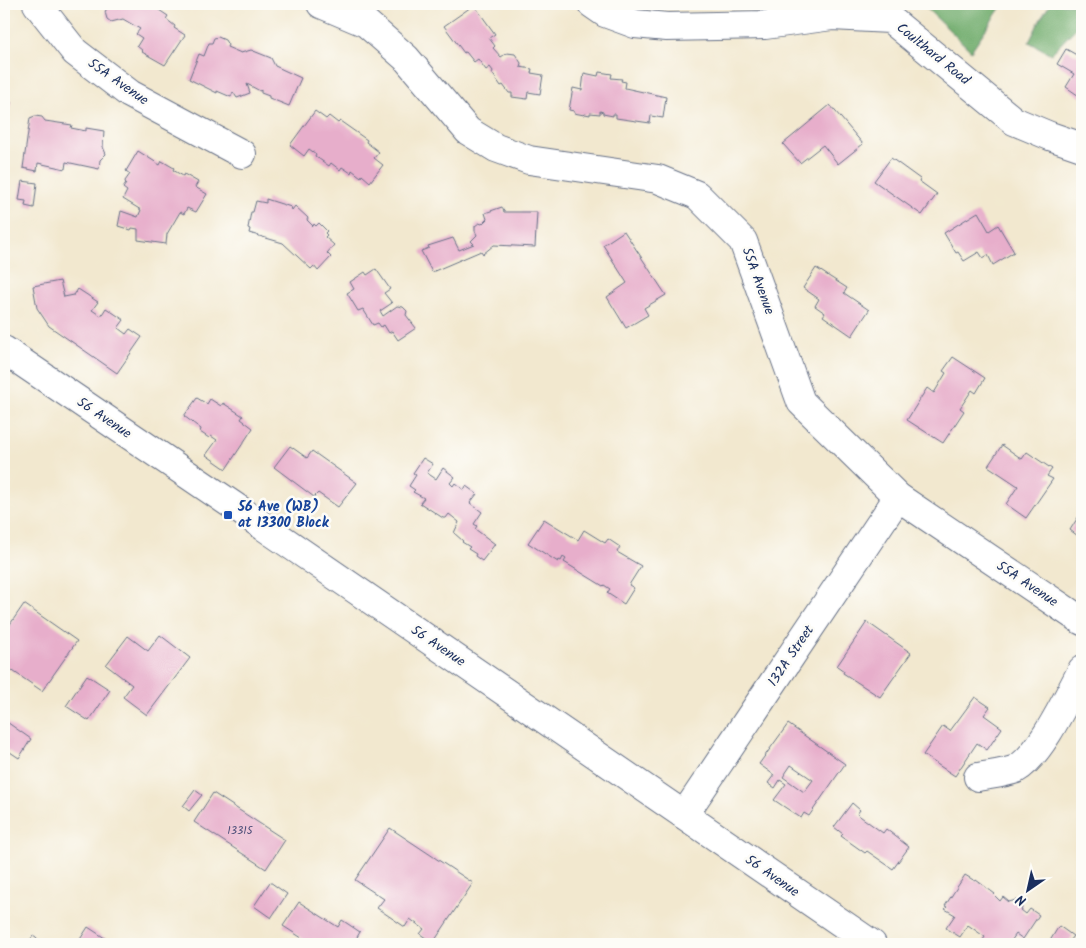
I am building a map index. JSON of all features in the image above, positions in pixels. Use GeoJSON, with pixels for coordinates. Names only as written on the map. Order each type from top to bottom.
{"type":"FeatureCollection","features":[{"type":"Feature","properties":{"kind":"street","name":"55A Avenue"},"geometry":{"type":"LineString","coordinates":[[37,4],[75,52],[130,94],[242,154]]}},
{"type":"Feature","properties":{"kind":"street","name":"55A Avenue"},"geometry":{"type":"LineString","coordinates":[[320,4],[366,23],[406,58],[468,131],[496,148],[529,160],[658,179],[697,195],[743,241],[801,402],[898,497],[1082,620]]}},
{"type":"Feature","properties":{"kind":"street","name":"Coulthard Road"},"geometry":{"type":"LineString","coordinates":[[592,4],[606,13],[636,24],[666,27],[765,25],[832,16],[890,19],[1014,121],[1082,147]]}},
{"type":"Feature","properties":{"kind":"street","name":"56 Avenue"},"geometry":{"type":"LineString","coordinates":[[4,350],[872,944]]}},
{"type":"Feature","properties":{"kind":"street","name":"132A Street"},"geometry":{"type":"LineString","coordinates":[[684,815],[898,497]]}},
{"type":"Feature","properties":{"kind":"street"},"geometry":{"type":"LineString","coordinates":[[978,777],[1015,769],[1035,751],[1054,722],[1082,670]]}},
{"type":"Feature","properties":{"kind":"green space"},"geometry":{"type":"Polygon","coordinates":[[[922,4],[1003,4],[971,51],[922,4]]]}},
{"type":"Feature","properties":{"kind":"green space"},"geometry":{"type":"Polygon","coordinates":[[[1050,4],[1082,4],[1082,26],[1080,24],[1051,54],[1029,42],[1050,4]]]}},
{"type":"Feature","properties":{"kind":"building"},"geometry":{"type":"Polygon","coordinates":[[[104,4],[150,4],[168,16],[166,19],[175,26],[174,28],[185,35],[165,65],[142,52],[137,46],[142,38],[136,34],[140,29],[123,19],[111,22],[107,19],[105,12],[107,8],[104,4]]]}},
{"type":"Feature","properties":{"kind":"building"},"geometry":{"type":"Polygon","coordinates":[[[474,5],[495,34],[489,38],[495,46],[493,48],[501,57],[507,53],[515,54],[521,63],[520,67],[532,69],[531,73],[543,75],[540,94],[528,92],[527,99],[512,97],[512,93],[509,93],[503,85],[501,86],[490,67],[486,70],[478,59],[474,62],[466,52],[464,53],[444,26],[474,5]]]}},
{"type":"Feature","properties":{"kind":"building"},"geometry":{"type":"Polygon","coordinates":[[[218,37],[225,40],[228,45],[227,47],[241,53],[251,50],[271,58],[275,66],[301,78],[289,106],[269,98],[269,96],[261,93],[261,90],[247,84],[250,93],[237,98],[233,92],[231,97],[217,91],[217,93],[189,79],[199,54],[204,56],[209,43],[212,43],[214,38],[218,37]]]}},
{"type":"Feature","properties":{"kind":"building"},"geometry":{"type":"Polygon","coordinates":[[[1066,49],[1082,58],[1082,98],[1066,87],[1074,74],[1057,64],[1066,49]]]}},
{"type":"Feature","properties":{"kind":"building"},"geometry":{"type":"Polygon","coordinates":[[[599,72],[612,74],[611,78],[622,79],[621,81],[626,82],[625,88],[666,97],[663,118],[651,116],[650,123],[616,118],[616,114],[613,114],[613,116],[603,114],[600,111],[600,114],[590,113],[590,115],[584,115],[569,110],[573,88],[582,90],[584,73],[598,76],[599,72]]]}},
{"type":"Feature","properties":{"kind":"building"},"geometry":{"type":"Polygon","coordinates":[[[4,88],[9,89],[7,95],[9,96],[8,101],[11,102],[9,112],[6,111],[5,120],[4,88]]]}},
{"type":"Feature","properties":{"kind":"building"},"geometry":{"type":"Polygon","coordinates":[[[830,105],[863,144],[838,164],[823,145],[800,163],[783,144],[830,105]]]}},
{"type":"Feature","properties":{"kind":"building"},"geometry":{"type":"Polygon","coordinates":[[[315,111],[326,119],[329,116],[338,123],[340,121],[367,140],[366,142],[379,152],[374,158],[383,165],[370,182],[352,170],[351,173],[342,167],[340,170],[331,163],[329,166],[309,149],[304,156],[290,145],[315,111]]]}},
{"type":"Feature","properties":{"kind":"building"},"geometry":{"type":"Polygon","coordinates":[[[35,116],[42,117],[45,121],[72,125],[71,128],[86,131],[86,128],[104,131],[103,147],[106,154],[100,160],[99,169],[66,162],[65,169],[38,163],[37,171],[23,168],[30,118],[35,116]]]}},
{"type":"Feature","properties":{"kind":"building"},"geometry":{"type":"Polygon","coordinates":[[[138,151],[160,165],[162,161],[183,176],[184,174],[198,182],[195,187],[207,194],[196,212],[187,208],[184,214],[180,212],[167,234],[166,244],[138,240],[138,229],[132,228],[131,230],[118,226],[121,211],[138,217],[141,210],[123,199],[127,191],[123,188],[130,174],[126,171],[138,151]]]}},
{"type":"Feature","properties":{"kind":"building"},"geometry":{"type":"Polygon","coordinates":[[[891,158],[937,194],[922,215],[874,181],[891,158]]]}},
{"type":"Feature","properties":{"kind":"building"},"geometry":{"type":"Polygon","coordinates":[[[22,181],[37,183],[34,208],[25,206],[26,201],[19,200],[22,181]]]}},
{"type":"Feature","properties":{"kind":"building"},"geometry":{"type":"Polygon","coordinates":[[[266,199],[291,207],[292,210],[295,206],[308,218],[307,220],[313,226],[319,223],[327,231],[325,237],[334,245],[327,253],[331,257],[318,271],[314,266],[311,269],[283,243],[249,233],[251,212],[253,212],[256,201],[266,203],[266,199]]]}},
{"type":"Feature","properties":{"kind":"building"},"geometry":{"type":"Polygon","coordinates":[[[502,207],[504,212],[537,212],[535,247],[494,245],[483,254],[481,251],[432,272],[421,251],[429,248],[428,246],[453,238],[459,250],[474,244],[471,241],[477,235],[475,226],[479,223],[482,224],[487,219],[485,213],[502,207]]]}},
{"type":"Feature","properties":{"kind":"building"},"geometry":{"type":"Polygon","coordinates":[[[978,212],[989,231],[998,225],[1014,252],[993,265],[988,255],[983,258],[979,252],[964,261],[958,252],[956,253],[944,233],[978,212]]]}},
{"type":"Feature","properties":{"kind":"building"},"geometry":{"type":"Polygon","coordinates":[[[624,231],[666,295],[644,308],[648,315],[626,328],[607,297],[627,283],[603,245],[624,231]]]}},
{"type":"Feature","properties":{"kind":"building"},"geometry":{"type":"Polygon","coordinates":[[[816,268],[847,288],[844,293],[869,310],[852,336],[823,316],[825,313],[815,306],[819,299],[803,288],[816,268]]]}},
{"type":"Feature","properties":{"kind":"building"},"geometry":{"type":"Polygon","coordinates":[[[376,269],[390,289],[384,293],[392,303],[380,311],[383,316],[397,306],[403,307],[407,311],[406,315],[416,328],[398,340],[392,331],[389,333],[384,325],[381,327],[378,323],[373,325],[363,309],[358,311],[347,293],[354,289],[350,282],[365,272],[367,275],[376,269]]]}},
{"type":"Feature","properties":{"kind":"building"},"geometry":{"type":"Polygon","coordinates":[[[60,281],[64,297],[74,295],[78,289],[98,302],[92,310],[101,316],[106,308],[124,320],[118,328],[126,334],[130,329],[142,337],[117,373],[49,326],[37,308],[33,286],[60,281]]]}},
{"type":"Feature","properties":{"kind":"building"},"geometry":{"type":"Polygon","coordinates":[[[953,357],[985,378],[976,393],[972,390],[960,408],[964,411],[943,443],[907,420],[927,388],[934,393],[946,373],[943,371],[953,357]]]}},
{"type":"Feature","properties":{"kind":"building"},"geometry":{"type":"Polygon","coordinates":[[[197,398],[207,404],[210,399],[221,406],[223,403],[243,416],[241,419],[253,428],[226,469],[206,455],[217,440],[211,436],[209,438],[200,432],[201,429],[184,416],[197,398]]]}},
{"type":"Feature","properties":{"kind":"building"},"geometry":{"type":"Polygon","coordinates":[[[1002,445],[1022,459],[1027,452],[1052,469],[1047,476],[1053,479],[1026,518],[1006,504],[1018,486],[988,466],[1002,445]]]}},
{"type":"Feature","properties":{"kind":"building"},"geometry":{"type":"Polygon","coordinates":[[[290,446],[307,458],[312,451],[357,483],[338,507],[318,493],[314,497],[274,467],[290,446]]]}},
{"type":"Feature","properties":{"kind":"building"},"geometry":{"type":"Polygon","coordinates":[[[423,458],[433,464],[427,473],[436,479],[443,468],[455,477],[450,483],[453,486],[455,483],[464,490],[466,486],[477,494],[470,503],[482,512],[474,524],[477,526],[475,529],[495,544],[482,561],[454,533],[459,522],[449,514],[446,518],[443,518],[420,503],[424,498],[413,492],[415,490],[409,486],[416,475],[413,473],[423,458]]]}},
{"type":"Feature","properties":{"kind":"building"},"geometry":{"type":"Polygon","coordinates":[[[1082,511],[1082,539],[1070,530],[1082,511]]]}},
{"type":"Feature","properties":{"kind":"building"},"geometry":{"type":"Polygon","coordinates":[[[544,519],[578,540],[584,530],[605,543],[608,539],[620,547],[617,552],[641,566],[629,585],[634,588],[624,604],[607,593],[610,589],[564,562],[566,559],[563,557],[558,562],[528,543],[544,519]]]}},
{"type":"Feature","properties":{"kind":"building"},"geometry":{"type":"Polygon","coordinates":[[[24,604],[77,641],[42,691],[4,665],[4,633],[24,604]]]}},
{"type":"Feature","properties":{"kind":"building"},"geometry":{"type":"Polygon","coordinates":[[[867,622],[911,653],[880,697],[843,673],[844,671],[837,666],[867,622]]]}},
{"type":"Feature","properties":{"kind":"building"},"geometry":{"type":"Polygon","coordinates":[[[160,635],[190,658],[147,715],[123,697],[132,685],[106,665],[128,636],[148,651],[160,635]]]}},
{"type":"Feature","properties":{"kind":"building"},"geometry":{"type":"Polygon","coordinates":[[[87,675],[110,690],[89,721],[66,706],[87,675]]]}},
{"type":"Feature","properties":{"kind":"building"},"geometry":{"type":"Polygon","coordinates":[[[975,697],[990,707],[984,715],[1002,728],[987,750],[977,743],[955,776],[923,755],[943,726],[950,731],[975,697]]]}},
{"type":"Feature","properties":{"kind":"building"},"geometry":{"type":"Polygon","coordinates":[[[4,720],[31,739],[19,758],[4,748],[4,720]]]}},
{"type":"Feature","properties":{"kind":"building"},"geometry":{"type":"Polygon","coordinates":[[[788,724],[845,764],[809,816],[804,813],[801,818],[774,800],[786,784],[780,780],[775,788],[768,783],[774,775],[759,764],[788,724]],[[791,765],[783,777],[804,792],[813,780],[791,765]]]}},
{"type":"Feature","properties":{"kind":"building"},"geometry":{"type":"Polygon","coordinates":[[[195,790],[202,795],[189,811],[183,806],[195,790]]]}},
{"type":"Feature","properties":{"kind":"building"},"geometry":{"type":"Polygon","coordinates":[[[213,793],[285,840],[266,869],[194,822],[213,793]]]}},
{"type":"Feature","properties":{"kind":"building"},"geometry":{"type":"Polygon","coordinates":[[[852,803],[860,810],[857,814],[883,833],[886,829],[909,847],[893,869],[841,836],[843,834],[834,827],[852,803]]]}},
{"type":"Feature","properties":{"kind":"building"},"geometry":{"type":"Polygon","coordinates":[[[390,828],[473,883],[433,943],[420,934],[424,929],[410,919],[405,927],[377,908],[384,899],[355,880],[390,828]]]}},
{"type":"Feature","properties":{"kind":"building"},"geometry":{"type":"Polygon","coordinates":[[[965,875],[976,880],[995,894],[1000,901],[1003,897],[1009,902],[1016,900],[1021,903],[1021,910],[1026,914],[1030,909],[1039,915],[1023,939],[1016,934],[1009,944],[989,944],[983,940],[985,937],[968,925],[960,937],[946,928],[955,915],[945,909],[947,907],[945,906],[965,875]]]}},
{"type":"Feature","properties":{"kind":"building"},"geometry":{"type":"Polygon","coordinates":[[[270,882],[287,894],[271,918],[254,906],[270,882]]]}},
{"type":"Feature","properties":{"kind":"building"},"geometry":{"type":"Polygon","coordinates":[[[299,902],[338,927],[342,920],[360,932],[353,944],[302,944],[305,940],[283,926],[299,902]]]}},
{"type":"Feature","properties":{"kind":"building"},"geometry":{"type":"Polygon","coordinates":[[[1059,926],[1073,936],[1069,941],[1074,944],[1048,944],[1059,926]]]}},
{"type":"Feature","properties":{"kind":"building"},"geometry":{"type":"Polygon","coordinates":[[[88,927],[114,944],[77,944],[88,927]]]}},
{"type":"Feature","properties":{"kind":"building"},"geometry":{"type":"Polygon","coordinates":[[[33,936],[45,944],[27,944],[33,936]]]}},
{"type":"Feature","properties":{"kind":"place","name":"56 Ave (WB) at 13300 Block"},"geometry":{"type":"Point","coordinates":[228,515]}}]}
